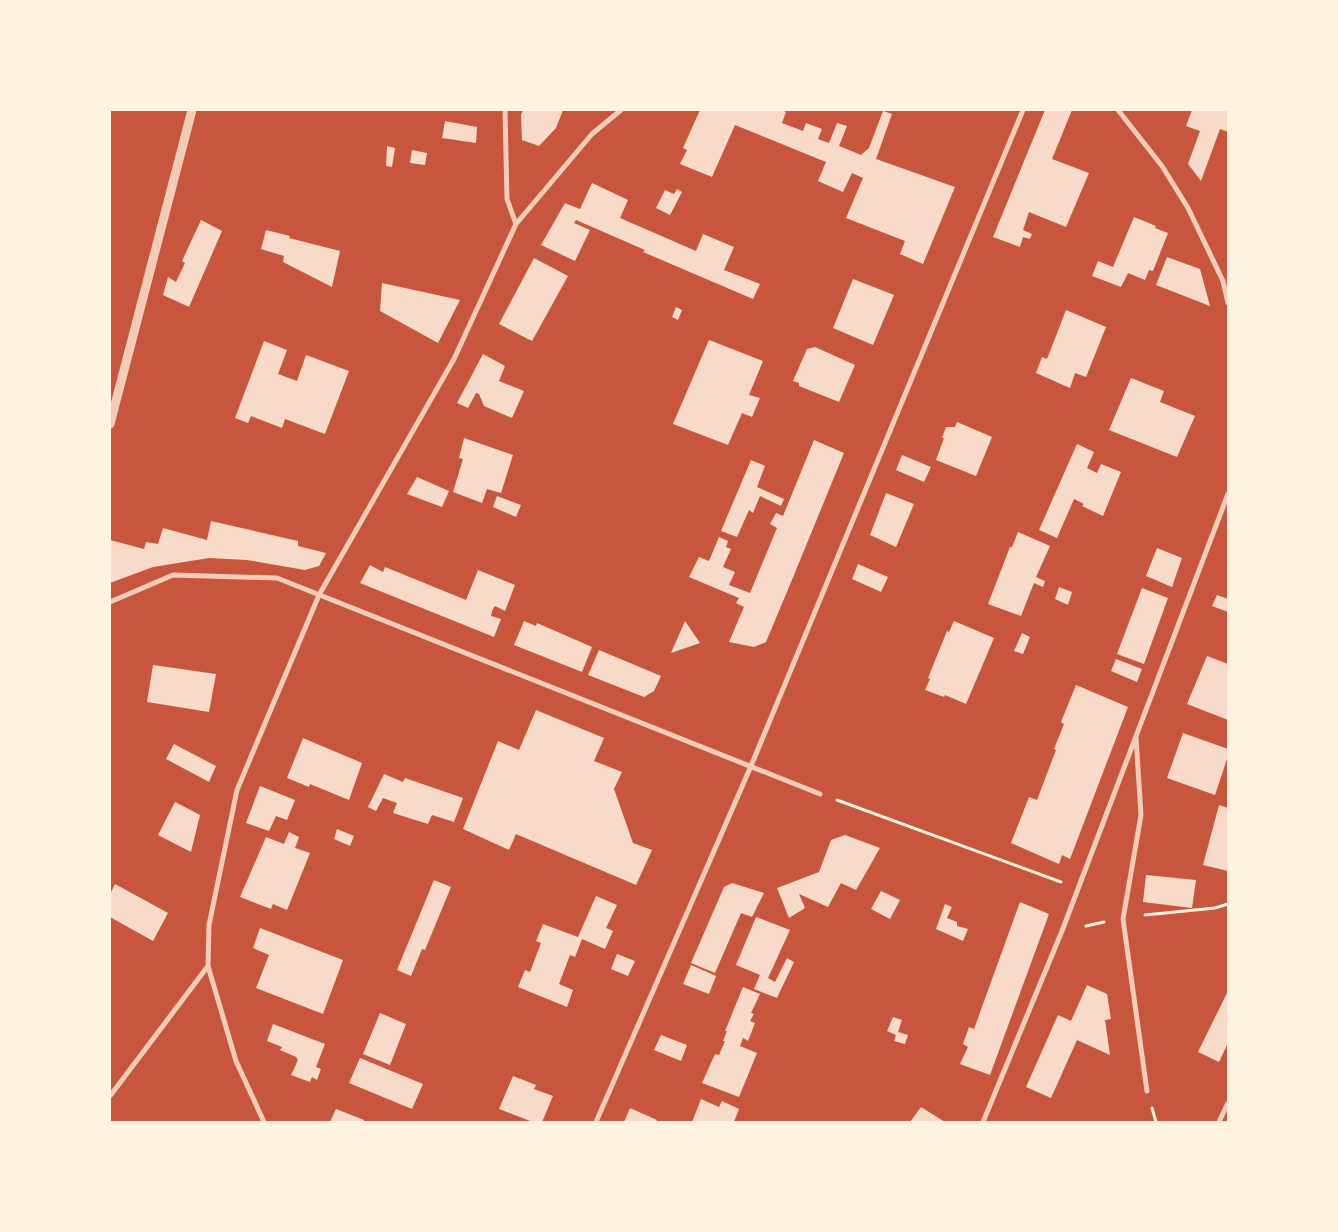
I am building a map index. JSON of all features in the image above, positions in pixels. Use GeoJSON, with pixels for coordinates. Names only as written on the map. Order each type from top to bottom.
{"type":"FeatureCollection","features":[{"type":"Feature","properties":{"kind":"street"},"geometry":{"type":"LineString","coordinates":[[110,424],[192,110]]}},
{"type":"Feature","properties":{"kind":"street"},"geometry":{"type":"LineString","coordinates":[[505,110],[507,199],[516,224]]}},
{"type":"Feature","properties":{"kind":"street"},"geometry":{"type":"LineString","coordinates":[[264,1122],[236,1061],[208,966],[209,925],[237,790],[319,595],[454,359],[516,224],[592,134],[621,110]]}},
{"type":"Feature","properties":{"kind":"street"},"geometry":{"type":"LineString","coordinates":[[596,1122],[751,766],[1023,110]]}},
{"type":"Feature","properties":{"kind":"street"},"geometry":{"type":"LineString","coordinates":[[1118,110],[1162,166],[1188,208],[1223,281],[1228,303]]}},
{"type":"Feature","properties":{"kind":"street"},"geometry":{"type":"LineString","coordinates":[[983,1122],[1062,931],[1228,494]]}},
{"type":"Feature","properties":{"kind":"street"},"geometry":{"type":"LineString","coordinates":[[110,602],[173,575],[277,578],[820,794]]}},
{"type":"Feature","properties":{"kind":"street"},"geometry":{"type":"LineString","coordinates":[[1136,734],[1141,815],[1123,919],[1147,1091]]}},
{"type":"Feature","properties":{"kind":"street"},"geometry":{"type":"LineString","coordinates":[[110,1096],[208,966]]}},
{"type":"Feature","properties":{"kind":"street"},"geometry":{"type":"LineString","coordinates":[[1218,1122],[1228,1103]]}},
{"type":"Feature","properties":{"kind":"path"},"geometry":{"type":"LineString","coordinates":[[820,794],[1078,889]]}},
{"type":"Feature","properties":{"kind":"path"},"geometry":{"type":"LineString","coordinates":[[1062,931],[1159,913],[1215,908],[1228,904]]}},
{"type":"Feature","properties":{"kind":"building"},"geometry":{"type":"Polygon","coordinates":[[[523,110],[563,110],[556,128],[539,146],[522,140],[521,115],[523,110]]]}},
{"type":"Feature","properties":{"kind":"building"},"geometry":{"type":"Polygon","coordinates":[[[700,110],[782,110],[786,112],[782,123],[803,131],[806,123],[822,129],[818,139],[829,143],[837,123],[847,126],[839,146],[861,155],[869,148],[883,111],[892,114],[876,159],[955,187],[923,264],[900,254],[905,241],[846,218],[863,178],[852,173],[843,192],[818,181],[826,162],[735,125],[712,177],[680,164],[687,150],[683,148],[700,110]]]}},
{"type":"Feature","properties":{"kind":"building"},"geometry":{"type":"Polygon","coordinates":[[[1045,110],[1072,110],[1052,159],[1089,173],[1066,227],[1029,212],[1023,230],[1032,234],[1030,239],[1023,237],[1020,247],[993,237],[1045,110]]]}},
{"type":"Feature","properties":{"kind":"building"},"geometry":{"type":"Polygon","coordinates":[[[1192,110],[1228,110],[1228,132],[1220,129],[1201,181],[1188,164],[1200,131],[1186,126],[1192,110]]]}},
{"type":"Feature","properties":{"kind":"building"},"geometry":{"type":"Polygon","coordinates":[[[445,121],[477,127],[476,143],[442,138],[445,121]]]}},
{"type":"Feature","properties":{"kind":"building"},"geometry":{"type":"Polygon","coordinates":[[[387,146],[395,148],[392,167],[386,166],[387,146]]]}},
{"type":"Feature","properties":{"kind":"building"},"geometry":{"type":"Polygon","coordinates":[[[412,150],[427,153],[425,165],[410,163],[412,150]]]}},
{"type":"Feature","properties":{"kind":"building"},"geometry":{"type":"Polygon","coordinates":[[[592,183],[628,200],[620,218],[696,251],[703,234],[734,247],[724,270],[760,284],[753,299],[643,252],[645,250],[576,220],[574,223],[590,230],[575,261],[541,245],[565,203],[580,209],[592,183]]]}},
{"type":"Feature","properties":{"kind":"building"},"geometry":{"type":"Polygon","coordinates":[[[677,189],[682,192],[670,215],[656,208],[665,190],[674,194],[677,189]]]}},
{"type":"Feature","properties":{"kind":"building"},"geometry":{"type":"Polygon","coordinates":[[[1134,217],[1168,233],[1153,271],[1149,270],[1145,280],[1128,273],[1121,287],[1092,276],[1098,261],[1113,267],[1134,217]]]}},
{"type":"Feature","properties":{"kind":"building"},"geometry":{"type":"Polygon","coordinates":[[[201,220],[222,231],[189,307],[163,295],[168,277],[176,282],[185,263],[182,261],[201,220]]]}},
{"type":"Feature","properties":{"kind":"building"},"geometry":{"type":"Polygon","coordinates":[[[266,230],[340,251],[332,287],[283,262],[284,256],[261,249],[266,230]]]}},
{"type":"Feature","properties":{"kind":"building"},"geometry":{"type":"Polygon","coordinates":[[[1167,257],[1200,269],[1210,306],[1156,285],[1167,257]]]}},
{"type":"Feature","properties":{"kind":"building"},"geometry":{"type":"Polygon","coordinates":[[[534,258],[568,276],[532,341],[499,324],[534,258]]]}},
{"type":"Feature","properties":{"kind":"building"},"geometry":{"type":"Polygon","coordinates":[[[853,279],[894,295],[873,345],[833,328],[853,279]]]}},
{"type":"Feature","properties":{"kind":"building"},"geometry":{"type":"Polygon","coordinates":[[[382,283],[460,300],[438,343],[380,311],[382,283]]]}},
{"type":"Feature","properties":{"kind":"building"},"geometry":{"type":"Polygon","coordinates":[[[676,307],[682,310],[678,320],[672,317],[676,307]]]}},
{"type":"Feature","properties":{"kind":"building"},"geometry":{"type":"Polygon","coordinates":[[[1066,310],[1106,327],[1086,377],[1075,373],[1070,388],[1036,373],[1042,357],[1047,359],[1066,310]]]}},
{"type":"Feature","properties":{"kind":"building"},"geometry":{"type":"Polygon","coordinates":[[[709,340],[763,361],[749,395],[760,398],[752,417],[742,413],[728,445],[673,424],[709,340]]]}},
{"type":"Feature","properties":{"kind":"building"},"geometry":{"type":"Polygon","coordinates":[[[264,341],[287,350],[278,374],[297,381],[306,355],[349,371],[325,434],[285,419],[282,428],[251,416],[248,423],[235,418],[264,341]]]}},
{"type":"Feature","properties":{"kind":"building"},"geometry":{"type":"Polygon","coordinates":[[[815,347],[855,365],[839,402],[799,386],[799,383],[793,381],[807,349],[815,347]]]}},
{"type":"Feature","properties":{"kind":"building"},"geometry":{"type":"Polygon","coordinates":[[[483,354],[505,366],[499,381],[524,391],[512,418],[484,406],[479,394],[476,393],[468,408],[457,403],[483,354]]]}},
{"type":"Feature","properties":{"kind":"building"},"geometry":{"type":"Polygon","coordinates":[[[1131,378],[1164,391],[1160,402],[1195,416],[1177,457],[1109,430],[1131,378]]]}},
{"type":"Feature","properties":{"kind":"building"},"geometry":{"type":"Polygon","coordinates":[[[957,422],[992,437],[976,476],[936,460],[946,427],[955,427],[957,422]]]}},
{"type":"Feature","properties":{"kind":"building"},"geometry":{"type":"Polygon","coordinates":[[[464,438],[513,455],[501,493],[487,489],[482,503],[453,492],[463,459],[459,458],[464,438]]]}},
{"type":"Feature","properties":{"kind":"building"},"geometry":{"type":"Polygon","coordinates":[[[814,440],[844,453],[766,642],[754,647],[729,642],[744,607],[736,603],[739,598],[689,577],[699,557],[709,561],[719,537],[728,541],[726,547],[731,549],[723,567],[735,572],[729,585],[750,593],[777,528],[770,524],[776,513],[783,516],[814,440]]]}},
{"type":"Feature","properties":{"kind":"building"},"geometry":{"type":"Polygon","coordinates":[[[1077,444],[1094,452],[1087,468],[1097,473],[1101,464],[1121,472],[1103,516],[1082,506],[1084,504],[1074,499],[1057,538],[1039,530],[1077,444]]]}},
{"type":"Feature","properties":{"kind":"building"},"geometry":{"type":"Polygon","coordinates":[[[902,455],[931,467],[924,482],[896,470],[902,455]]]}},
{"type":"Feature","properties":{"kind":"building"},"geometry":{"type":"Polygon","coordinates":[[[751,460],[765,466],[757,487],[784,499],[781,506],[760,496],[753,513],[749,510],[737,537],[721,531],[751,460]]]}},
{"type":"Feature","properties":{"kind":"building"},"geometry":{"type":"Polygon","coordinates":[[[417,477],[449,491],[442,507],[407,494],[417,477]]]}},
{"type":"Feature","properties":{"kind":"building"},"geometry":{"type":"Polygon","coordinates":[[[886,493],[914,504],[896,547],[870,535],[886,493]]]}},
{"type":"Feature","properties":{"kind":"building"},"geometry":{"type":"Polygon","coordinates":[[[497,496],[521,505],[516,517],[493,507],[497,496]]]}},
{"type":"Feature","properties":{"kind":"building"},"geometry":{"type":"Polygon","coordinates":[[[211,521],[298,541],[298,546],[326,553],[319,566],[305,570],[247,560],[209,558],[153,567],[110,583],[110,540],[144,549],[146,542],[158,544],[163,528],[207,540],[211,521]]]}},
{"type":"Feature","properties":{"kind":"building"},"geometry":{"type":"Polygon","coordinates":[[[1018,532],[1050,546],[1036,577],[1045,581],[1043,587],[1034,583],[1021,616],[988,604],[1010,547],[1012,547],[1018,532]]]}},
{"type":"Feature","properties":{"kind":"building"},"geometry":{"type":"Polygon","coordinates":[[[1157,548],[1182,558],[1172,587],[1146,576],[1157,548]]]}},
{"type":"Feature","properties":{"kind":"building"},"geometry":{"type":"Polygon","coordinates":[[[858,564],[888,577],[881,592],[852,579],[858,564]]]}},
{"type":"Feature","properties":{"kind":"building"},"geometry":{"type":"Polygon","coordinates":[[[370,565],[383,572],[385,567],[466,600],[478,570],[515,585],[505,611],[495,606],[492,611],[491,616],[501,619],[494,637],[360,583],[370,565]]]}},
{"type":"Feature","properties":{"kind":"building"},"geometry":{"type":"Polygon","coordinates":[[[1059,587],[1072,592],[1068,605],[1055,599],[1059,587]]]}},
{"type":"Feature","properties":{"kind":"building"},"geometry":{"type":"Polygon","coordinates":[[[1142,588],[1168,598],[1144,664],[1117,654],[1142,588]]]}},
{"type":"Feature","properties":{"kind":"building"},"geometry":{"type":"Polygon","coordinates":[[[1217,595],[1228,599],[1228,612],[1212,606],[1217,595]]]}},
{"type":"Feature","properties":{"kind":"building"},"geometry":{"type":"Polygon","coordinates":[[[524,621],[536,626],[537,623],[592,647],[582,672],[514,645],[524,621]]]}},
{"type":"Feature","properties":{"kind":"building"},"geometry":{"type":"Polygon","coordinates":[[[685,621],[700,643],[671,653],[685,621]]]}},
{"type":"Feature","properties":{"kind":"building"},"geometry":{"type":"Polygon","coordinates":[[[954,621],[994,638],[966,704],[945,695],[944,697],[925,690],[947,631],[949,632],[954,621]]]}},
{"type":"Feature","properties":{"kind":"building"},"geometry":{"type":"Polygon","coordinates":[[[1022,633],[1030,637],[1023,654],[1014,651],[1022,633]]]}},
{"type":"Feature","properties":{"kind":"building"},"geometry":{"type":"Polygon","coordinates":[[[599,650],[661,676],[654,691],[644,697],[588,675],[599,650]]]}},
{"type":"Feature","properties":{"kind":"building"},"geometry":{"type":"Polygon","coordinates":[[[1207,656],[1228,664],[1228,720],[1187,704],[1207,656]]]}},
{"type":"Feature","properties":{"kind":"building"},"geometry":{"type":"Polygon","coordinates":[[[1116,659],[1142,669],[1137,682],[1111,671],[1116,659]]]}},
{"type":"Feature","properties":{"kind":"building"},"geometry":{"type":"Polygon","coordinates":[[[153,665],[216,674],[209,712],[147,702],[153,665]]]}},
{"type":"Feature","properties":{"kind":"building"},"geometry":{"type":"Polygon","coordinates":[[[1076,685],[1128,707],[1070,859],[1062,855],[1059,864],[1011,843],[1029,797],[1037,800],[1064,724],[1061,722],[1076,685]]]}},
{"type":"Feature","properties":{"kind":"building"},"geometry":{"type":"Polygon","coordinates":[[[536,710],[604,738],[594,761],[622,772],[614,789],[633,843],[652,850],[636,885],[516,834],[509,850],[463,829],[498,741],[519,750],[536,710]]]}},
{"type":"Feature","properties":{"kind":"building"},"geometry":{"type":"Polygon","coordinates":[[[1183,733],[1228,749],[1228,756],[1215,795],[1167,778],[1183,733]]]}},
{"type":"Feature","properties":{"kind":"building"},"geometry":{"type":"Polygon","coordinates":[[[303,738],[362,763],[349,800],[310,784],[309,787],[287,778],[303,738]]]}},
{"type":"Feature","properties":{"kind":"building"},"geometry":{"type":"Polygon","coordinates":[[[174,744],[216,766],[209,782],[166,759],[174,744]]]}},
{"type":"Feature","properties":{"kind":"building"},"geometry":{"type":"Polygon","coordinates":[[[384,774],[403,782],[405,778],[463,798],[454,822],[432,815],[428,824],[393,813],[397,803],[383,798],[376,811],[368,807],[384,774]]]}},
{"type":"Feature","properties":{"kind":"building"},"geometry":{"type":"Polygon","coordinates":[[[260,786],[295,800],[287,820],[276,816],[269,831],[246,823],[260,786]]]}},
{"type":"Feature","properties":{"kind":"building"},"geometry":{"type":"Polygon","coordinates":[[[175,802],[200,815],[191,852],[158,835],[175,802]]]}},
{"type":"Feature","properties":{"kind":"building"},"geometry":{"type":"Polygon","coordinates":[[[1219,805],[1228,808],[1228,871],[1203,865],[1219,805]]]}},
{"type":"Feature","properties":{"kind":"building"},"geometry":{"type":"Polygon","coordinates":[[[337,829],[354,836],[350,846],[334,839],[337,829]]]}},
{"type":"Feature","properties":{"kind":"building"},"geometry":{"type":"Polygon","coordinates":[[[289,832],[299,837],[295,848],[310,853],[287,910],[273,904],[271,909],[240,897],[266,837],[284,844],[289,832]]]}},
{"type":"Feature","properties":{"kind":"building"},"geometry":{"type":"Polygon","coordinates":[[[845,835],[880,848],[856,890],[841,883],[828,907],[799,894],[805,908],[789,918],[777,888],[819,872],[831,840],[845,835]]]}},
{"type":"Feature","properties":{"kind":"building"},"geometry":{"type":"Polygon","coordinates":[[[1146,875],[1196,880],[1192,908],[1143,902],[1146,875]]]}},
{"type":"Feature","properties":{"kind":"building"},"geometry":{"type":"Polygon","coordinates":[[[434,880],[451,887],[425,950],[422,949],[411,976],[397,970],[434,880]]]}},
{"type":"Feature","properties":{"kind":"building"},"geometry":{"type":"Polygon","coordinates":[[[732,883],[764,893],[752,917],[741,913],[715,973],[691,963],[724,887],[732,883]]]}},
{"type":"Feature","properties":{"kind":"building"},"geometry":{"type":"Polygon","coordinates":[[[115,884],[168,913],[153,941],[110,917],[110,894],[115,884]]]}},
{"type":"Feature","properties":{"kind":"building"},"geometry":{"type":"Polygon","coordinates":[[[881,891],[900,900],[890,919],[871,909],[881,891]]]}},
{"type":"Feature","properties":{"kind":"building"},"geometry":{"type":"Polygon","coordinates":[[[596,896],[617,905],[606,928],[613,931],[605,949],[582,939],[575,957],[570,955],[559,984],[573,990],[567,1007],[518,987],[525,970],[530,972],[541,943],[536,941],[543,924],[578,937],[596,896]]]}},
{"type":"Feature","properties":{"kind":"building"},"geometry":{"type":"Polygon","coordinates":[[[1020,902],[1049,914],[990,1075],[960,1064],[968,1047],[963,1044],[969,1027],[974,1029],[1020,902]]]}},
{"type":"Feature","properties":{"kind":"building"},"geometry":{"type":"Polygon","coordinates":[[[945,904],[952,907],[947,918],[957,922],[957,926],[968,929],[963,941],[936,929],[945,904]]]}},
{"type":"Feature","properties":{"kind":"building"},"geometry":{"type":"Polygon","coordinates":[[[756,917],[790,930],[768,978],[775,982],[787,958],[794,962],[777,998],[754,989],[760,975],[736,965],[756,917]]]}},
{"type":"Feature","properties":{"kind":"building"},"geometry":{"type":"Polygon","coordinates":[[[260,928],[343,960],[323,1014],[256,988],[269,955],[253,948],[260,928]]]}},
{"type":"Feature","properties":{"kind":"building"},"geometry":{"type":"Polygon","coordinates":[[[617,954],[635,961],[628,976],[611,969],[617,954]]]}},
{"type":"Feature","properties":{"kind":"building"},"geometry":{"type":"Polygon","coordinates":[[[691,965],[716,976],[709,994],[683,984],[691,965]]]}},
{"type":"Feature","properties":{"kind":"building"},"geometry":{"type":"Polygon","coordinates":[[[1087,985],[1107,994],[1111,1019],[1105,1020],[1110,1055],[1077,1040],[1051,1098],[1026,1087],[1058,1015],[1071,1021],[1087,985]]]}},
{"type":"Feature","properties":{"kind":"building"},"geometry":{"type":"Polygon","coordinates":[[[743,987],[760,994],[751,1013],[754,1014],[750,1021],[755,1023],[748,1041],[743,1038],[740,1046],[757,1053],[739,1097],[702,1083],[715,1054],[719,1055],[725,1041],[723,1041],[727,1031],[725,1031],[743,987]]]}},
{"type":"Feature","properties":{"kind":"building"},"geometry":{"type":"Polygon","coordinates":[[[1228,991],[1228,1043],[1219,1062],[1198,1052],[1228,991]]]}},
{"type":"Feature","properties":{"kind":"building"},"geometry":{"type":"Polygon","coordinates":[[[380,1013],[406,1024],[390,1065],[363,1054],[380,1013]]]}},
{"type":"Feature","properties":{"kind":"building"},"geometry":{"type":"Polygon","coordinates":[[[893,1017],[902,1020],[898,1032],[908,1035],[905,1044],[894,1041],[896,1035],[887,1031],[893,1017]]]}},
{"type":"Feature","properties":{"kind":"building"},"geometry":{"type":"Polygon","coordinates":[[[273,1024],[325,1044],[316,1067],[321,1069],[317,1080],[312,1077],[310,1082],[291,1075],[298,1060],[296,1057],[280,1050],[282,1047],[267,1041],[273,1024]]]}},
{"type":"Feature","properties":{"kind":"building"},"geometry":{"type":"Polygon","coordinates":[[[661,1035],[687,1045],[681,1061],[654,1050],[661,1035]]]}},
{"type":"Feature","properties":{"kind":"building"},"geometry":{"type":"Polygon","coordinates":[[[360,1058],[423,1084],[412,1109],[349,1083],[360,1058]]]}},
{"type":"Feature","properties":{"kind":"building"},"geometry":{"type":"Polygon","coordinates":[[[513,1076],[536,1085],[534,1089],[553,1096],[542,1122],[533,1122],[499,1109],[513,1076]]]}},
{"type":"Feature","properties":{"kind":"building"},"geometry":{"type":"Polygon","coordinates":[[[701,1099],[719,1107],[722,1101],[739,1109],[734,1122],[692,1122],[701,1099]]]}},
{"type":"Feature","properties":{"kind":"building"},"geometry":{"type":"Polygon","coordinates":[[[921,1107],[945,1122],[910,1122],[921,1107]]]}},
{"type":"Feature","properties":{"kind":"building"},"geometry":{"type":"Polygon","coordinates":[[[630,1108],[657,1120],[656,1122],[624,1122],[630,1108]]]}},
{"type":"Feature","properties":{"kind":"building"},"geometry":{"type":"Polygon","coordinates":[[[336,1109],[364,1120],[363,1122],[330,1122],[336,1109]]]}}]}
